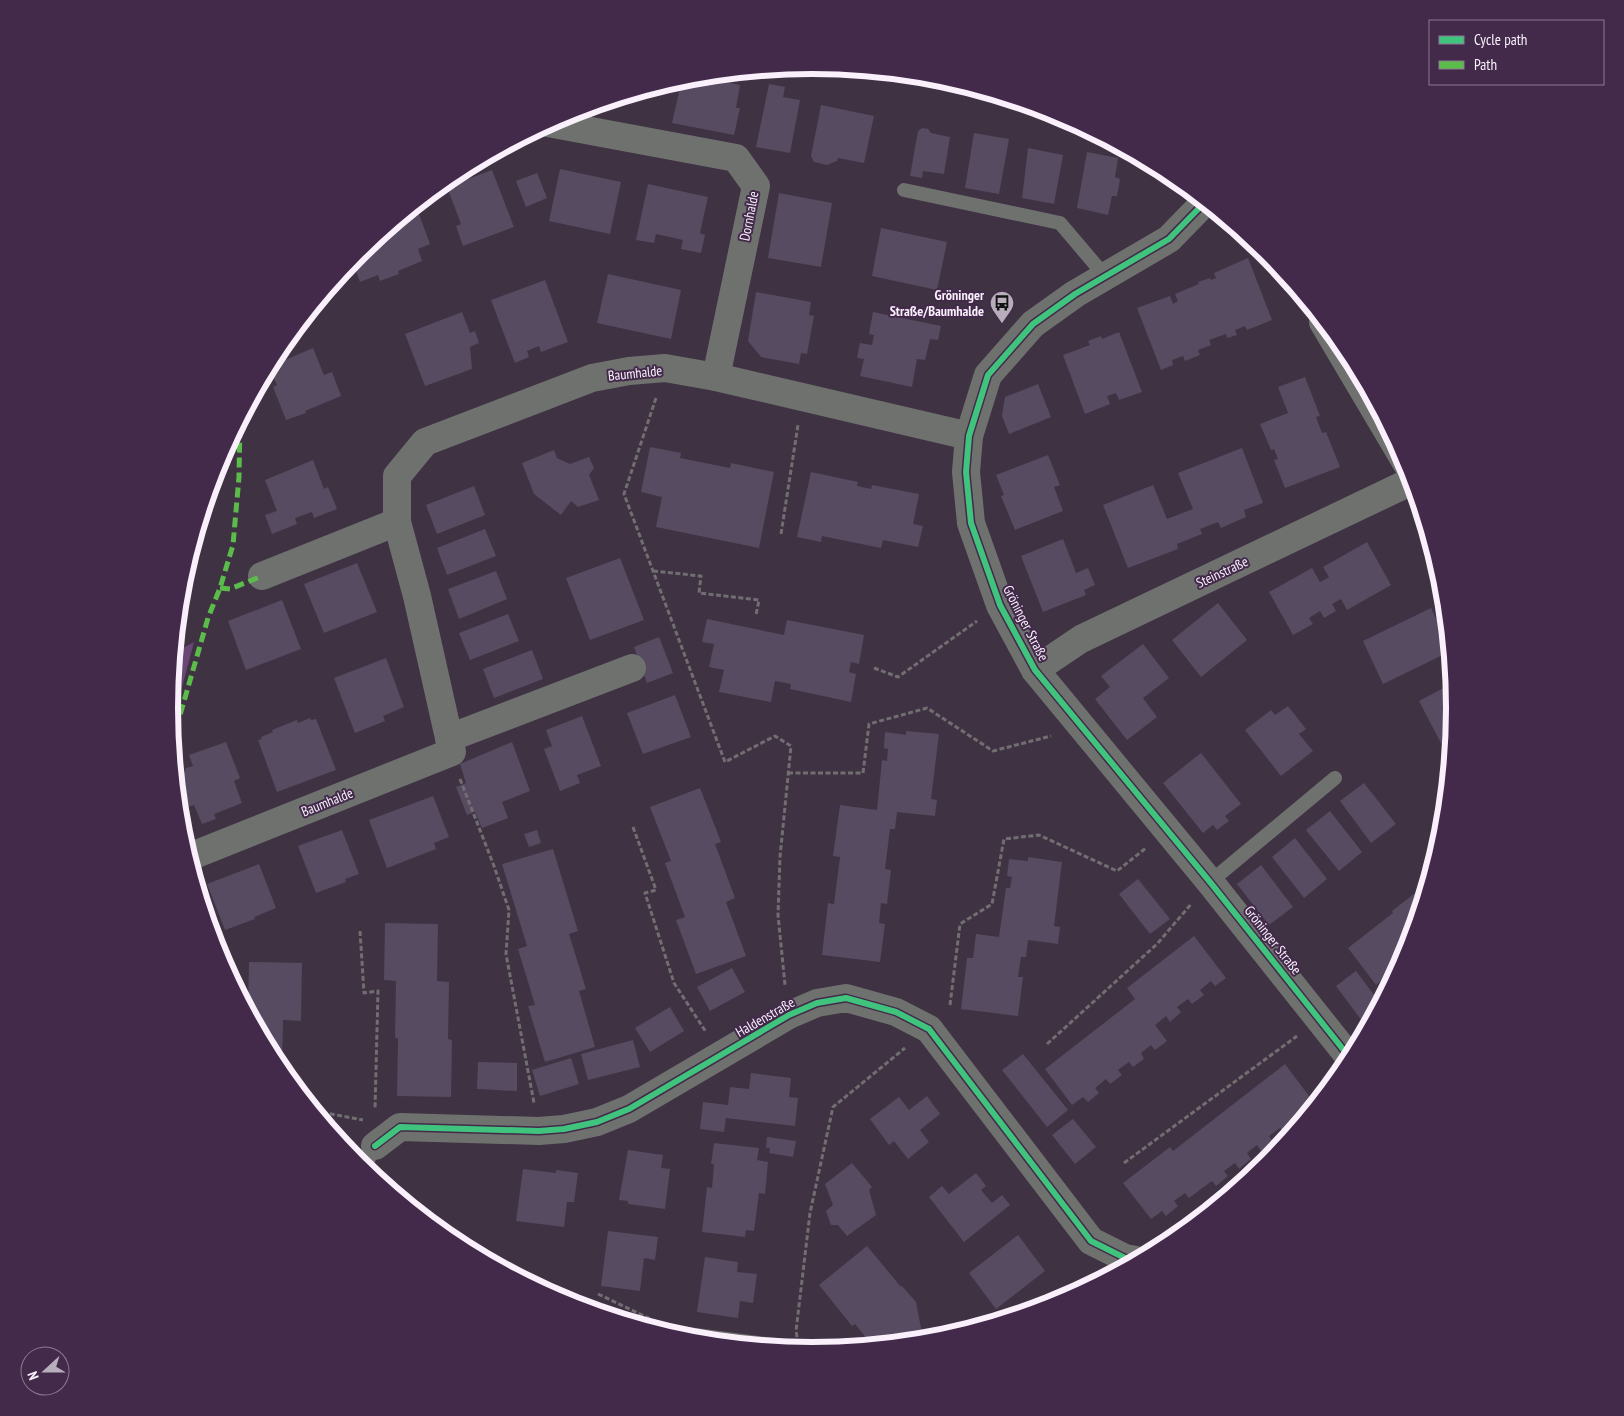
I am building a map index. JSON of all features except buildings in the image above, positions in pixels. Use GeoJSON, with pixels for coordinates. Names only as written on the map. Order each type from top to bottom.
{"type":"FeatureCollection","features":[{"type":"Feature","properties":{"kind":"street","name":"Dornhalde"},"geometry":{"type":"LineString","coordinates":[[561,125],[736,158],[756,186],[716,378]]}},
{"type":"Feature","properties":{"kind":"street","name":"Gröninger Straße"},"geometry":{"type":"LineString","coordinates":[[1200,207],[1168,239],[1104,276],[1033,324],[988,375],[969,436],[966,472],[971,523],[1000,605],[1035,670],[1210,882],[1345,1051]]}},
{"type":"Feature","properties":{"kind":"street","name":"Baumhalde"},"geometry":{"type":"LineString","coordinates":[[450,745],[417,596],[397,522],[397,476],[426,442],[592,378],[629,371],[666,368],[969,436]]}},
{"type":"Feature","properties":{"kind":"street","name":"Steinstraße"},"geometry":{"type":"LineString","coordinates":[[1035,670],[1080,639],[1405,484]]}},
{"type":"Feature","properties":{"kind":"street"},"geometry":{"type":"LineString","coordinates":[[262,576],[397,522]]}},
{"type":"Feature","properties":{"kind":"street","name":"Baumhalde"},"geometry":{"type":"LineString","coordinates":[[195,854],[632,668]]}},
{"type":"Feature","properties":{"kind":"street","name":"Haldenstraße"},"geometry":{"type":"LineString","coordinates":[[400,1127],[539,1131],[564,1129],[597,1122],[629,1109],[789,1015],[817,1003],[846,998],[896,1012],[929,1028],[1091,1241],[1127,1258]]}},
{"type":"Feature","properties":{"kind":"street"},"geometry":{"type":"LineString","coordinates":[[371,1145],[400,1127]]}},
{"type":"Feature","properties":{"kind":"lane"},"geometry":{"type":"LineString","coordinates":[[904,190],[1060,223],[1104,276]]}},
{"type":"Feature","properties":{"kind":"lane"},"geometry":{"type":"LineString","coordinates":[[1210,882],[1335,778]]}},
{"type":"Feature","properties":{"kind":"path"},"geometry":{"type":"LineString","coordinates":[[666,368],[624,494],[725,762],[775,736],[791,746],[780,857],[778,915],[789,1015]]}},
{"type":"Feature","properties":{"kind":"path"},"geometry":{"type":"LineString","coordinates":[[780,534],[802,398]]}},
{"type":"Feature","properties":{"kind":"path"},"geometry":{"type":"LineString","coordinates":[[653,571],[701,576],[699,592],[758,600],[756,615]]}},
{"type":"Feature","properties":{"kind":"path"},"geometry":{"type":"LineString","coordinates":[[874,668],[898,677],[1000,605]]}},
{"type":"Feature","properties":{"kind":"path"},"geometry":{"type":"LineString","coordinates":[[788,773],[863,772],[869,724],[927,708],[994,751],[1083,728]]}},
{"type":"Feature","properties":{"kind":"path"},"geometry":{"type":"LineString","coordinates":[[450,745],[456,770],[494,866],[509,910],[506,954],[539,1131]]}},
{"type":"Feature","properties":{"kind":"path"},"geometry":{"type":"LineString","coordinates":[[634,827],[656,890],[645,893],[674,983],[722,1056]]}},
{"type":"Feature","properties":{"kind":"path"},"geometry":{"type":"LineString","coordinates":[[950,1005],[960,924],[992,904],[1004,839],[1039,835],[1117,871],[1168,831]]}},
{"type":"Feature","properties":{"kind":"path"},"geometry":{"type":"LineString","coordinates":[[1047,1044],[1157,944],[1210,882]]}},
{"type":"Feature","properties":{"kind":"path"},"geometry":{"type":"LineString","coordinates":[[360,931],[364,994],[378,990],[371,1145]]}},
{"type":"Feature","properties":{"kind":"path"},"geometry":{"type":"LineString","coordinates":[[1124,1163],[1319,1019]]}},
{"type":"Feature","properties":{"kind":"path"},"geometry":{"type":"LineString","coordinates":[[797,1340],[796,1331],[810,1213],[833,1107],[929,1028]]}},
{"type":"Feature","properties":{"kind":"path"},"geometry":{"type":"LineString","coordinates":[[330,1120],[371,1145]]}},
{"type":"Feature","properties":{"kind":"path"},"geometry":{"type":"LineString","coordinates":[[371,1145],[400,1127]]}},
{"type":"Feature","properties":{"kind":"path"},"geometry":{"type":"LineString","coordinates":[[598,1294],[661,1324]]}},
{"type":"Feature","properties":{"kind":"shaded area"},"geometry":{"type":"Polygon","coordinates":[[[194,642],[178,702],[179,667],[181,649],[194,642]]]}},
{"type":"Feature","properties":{"kind":"marked path"},"geometry":{"type":"LineString","coordinates":[[178,721],[208,618],[220,588],[233,545],[239,477],[240,434]]}},
{"type":"Feature","properties":{"kind":"marked path"},"geometry":{"type":"LineString","coordinates":[[220,588],[230,589],[262,576]]}},
{"type":"Feature","properties":{"kind":"cycle path"},"geometry":{"type":"LineString","coordinates":[[1200,207],[1169,239],[1075,294],[1033,324],[988,375],[969,436],[966,472],[971,523],[1000,605],[1035,670],[1210,882],[1345,1051]]}},
{"type":"Feature","properties":{"kind":"cycle path"},"geometry":{"type":"LineString","coordinates":[[375,1146],[400,1127],[539,1131],[564,1129],[597,1122],[629,1109],[789,1015],[817,1003],[846,998],[896,1012],[929,1029],[1091,1241],[1127,1258]]}},
{"type":"Feature","properties":{"kind":"place","name":"Gröninger Straße/Baumhalde"},"geometry":{"type":"Point","coordinates":[1002,324]}}]}
